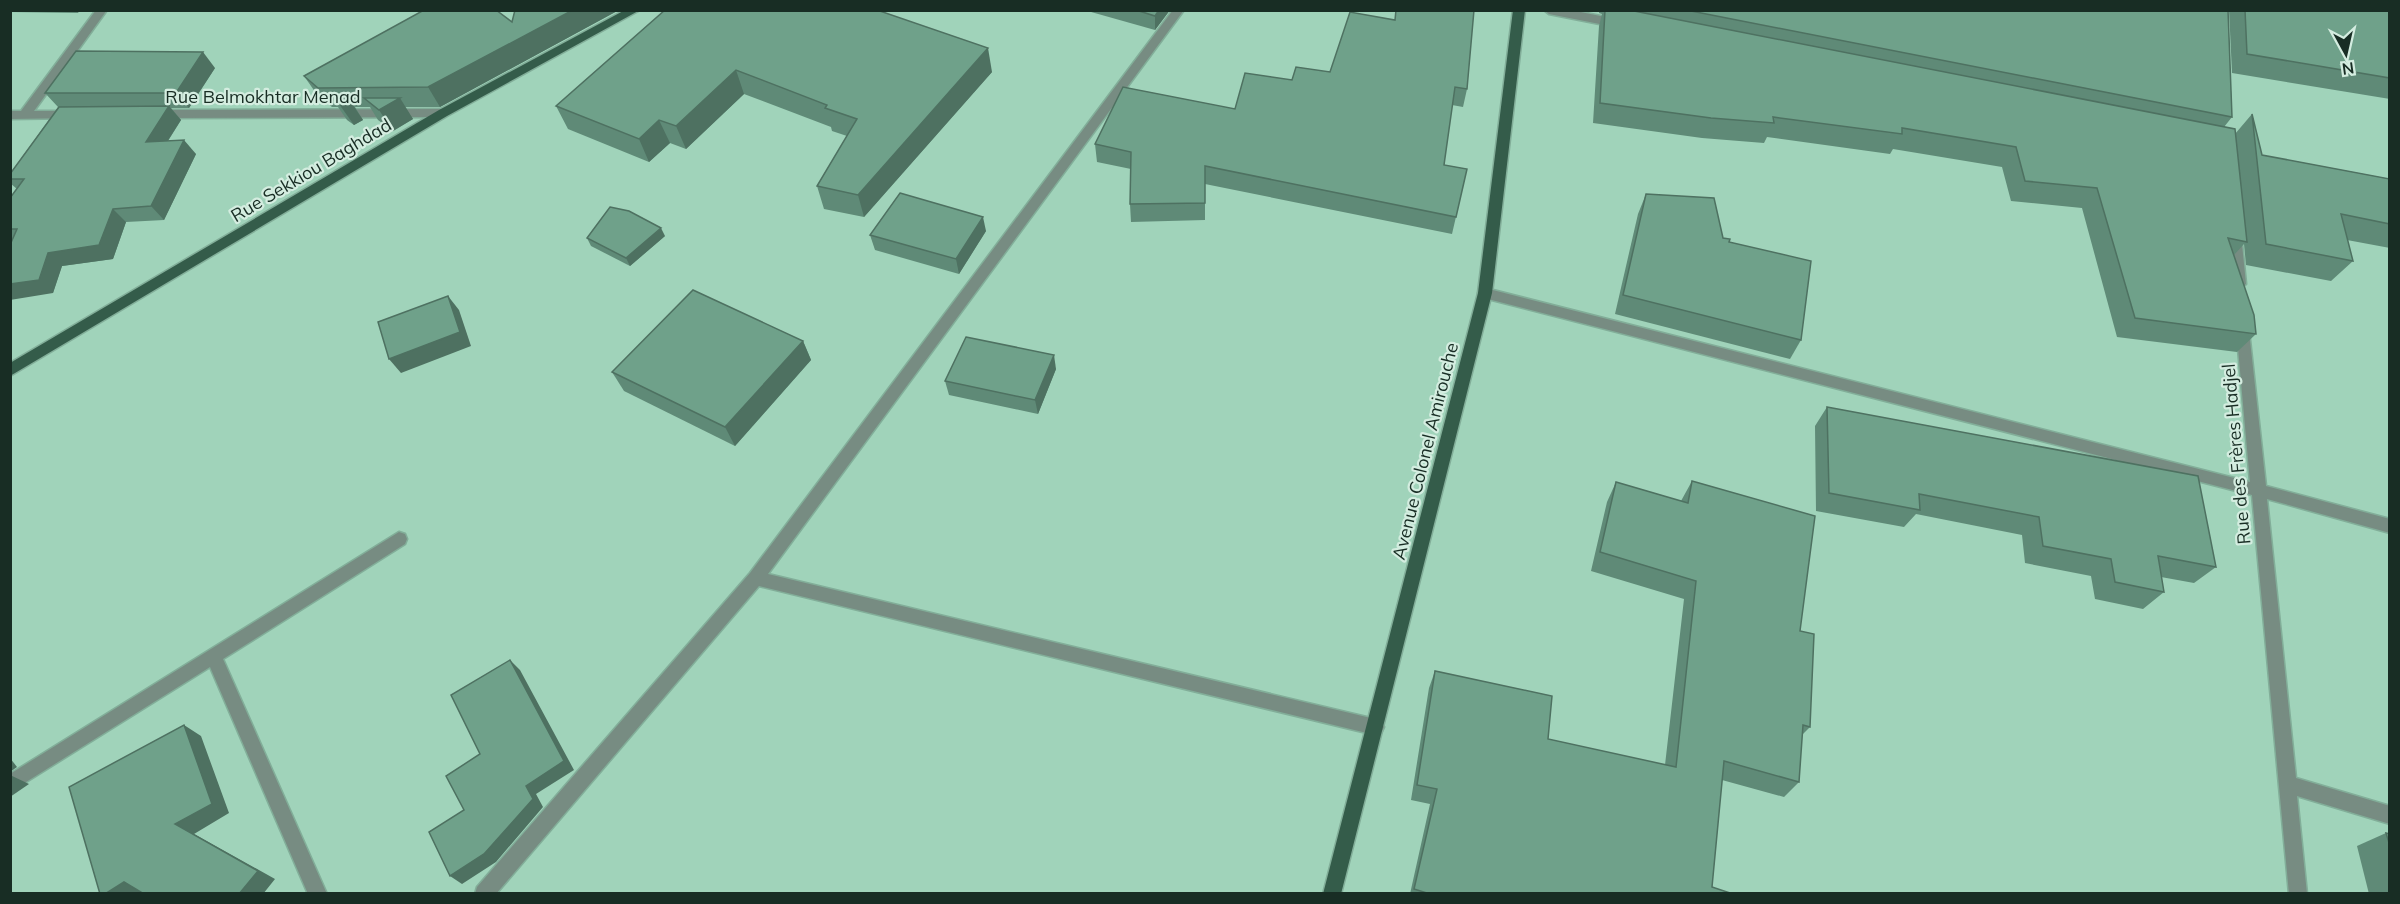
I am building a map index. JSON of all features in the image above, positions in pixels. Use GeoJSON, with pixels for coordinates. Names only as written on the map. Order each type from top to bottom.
{"type":"FeatureCollection","features":[{"type":"Feature","properties":{"kind":"main road","name":"Rue Sekkiou Baghdad"},"geometry":{"type":"LineString","coordinates":[[10,370],[443,113],[635,10]]}},
{"type":"Feature","properties":{"kind":"main road","name":"Avenue Colonel Amirouche"},"geometry":{"type":"LineString","coordinates":[[1332,894],[1485,293],[1519,10]]}},
{"type":"Feature","properties":{"kind":"street"},"geometry":{"type":"LineString","coordinates":[[17,115],[102,10]]}},
{"type":"Feature","properties":{"kind":"street"},"geometry":{"type":"LineString","coordinates":[[484,894],[756,578],[1179,10]]}},
{"type":"Feature","properties":{"kind":"street"},"geometry":{"type":"LineString","coordinates":[[1549,10],[1631,27]]}},
{"type":"Feature","properties":{"kind":"street","name":"Rue Belmokhtar Menad"},"geometry":{"type":"LineString","coordinates":[[143,114],[443,113]]}},
{"type":"Feature","properties":{"kind":"street"},"geometry":{"type":"LineString","coordinates":[[17,115],[83,115]]}},
{"type":"Feature","properties":{"kind":"street","name":"Rue des Frères Hadjel"},"geometry":{"type":"LineString","coordinates":[[2232,216],[2298,894]]}},
{"type":"Feature","properties":{"kind":"street"},"geometry":{"type":"LineString","coordinates":[[1485,293],[2259,490],[2390,526]]}},
{"type":"Feature","properties":{"kind":"street"},"geometry":{"type":"LineString","coordinates":[[10,784],[399,539]]}},
{"type":"Feature","properties":{"kind":"street"},"geometry":{"type":"LineString","coordinates":[[756,578],[1375,727]]}},
{"type":"Feature","properties":{"kind":"street"},"geometry":{"type":"LineString","coordinates":[[214,656],[318,894]]}},
{"type":"Feature","properties":{"kind":"street"},"geometry":{"type":"LineString","coordinates":[[2287,784],[2390,815]]}},
{"type":"Feature","properties":{"kind":"building"},"geometry":{"type":"Polygon","coordinates":[[[424,10],[496,10],[512,22],[515,10],[573,10],[428,87],[318,88],[304,76],[424,10]]]}},
{"type":"Feature","properties":{"kind":"building"},"geometry":{"type":"Polygon","coordinates":[[[665,10],[877,10],[988,48],[858,195],[817,186],[857,119],[825,108],[827,105],[736,70],[676,126],[659,120],[639,139],[556,106],[665,10]]]}},
{"type":"Feature","properties":{"kind":"building"},"geometry":{"type":"Polygon","coordinates":[[[1136,10],[1159,10],[1155,16],[1136,10]]]}},
{"type":"Feature","properties":{"kind":"building"},"geometry":{"type":"Polygon","coordinates":[[[1396,10],[1474,10],[1467,89],[1455,87],[1444,165],[1467,169],[1456,217],[1205,166],[1205,203],[1130,204],[1131,152],[1095,144],[1123,87],[1235,109],[1245,73],[1292,80],[1296,67],[1330,72],[1350,12],[1395,20],[1396,10]]]}},
{"type":"Feature","properties":{"kind":"building"},"geometry":{"type":"Polygon","coordinates":[[[1605,10],[1629,10],[2235,129],[2247,242],[2228,238],[2254,315],[2256,334],[2135,318],[2097,188],[2025,181],[2016,147],[1902,128],[1902,134],[1773,117],[1774,123],[1711,118],[1600,103],[1605,10]]]}},
{"type":"Feature","properties":{"kind":"building"},"geometry":{"type":"Polygon","coordinates":[[[1686,10],[2228,10],[2232,117],[1686,10]]]}},
{"type":"Feature","properties":{"kind":"building"},"geometry":{"type":"Polygon","coordinates":[[[2245,10],[2390,10],[2390,78],[2247,54],[2245,10]]]}},
{"type":"Feature","properties":{"kind":"building"},"geometry":{"type":"Polygon","coordinates":[[[76,51],[203,52],[176,93],[45,93],[76,51]]]}},
{"type":"Feature","properties":{"kind":"building"},"geometry":{"type":"Polygon","coordinates":[[[364,98],[400,98],[379,110],[364,98]]]}},
{"type":"Feature","properties":{"kind":"building"},"geometry":{"type":"Polygon","coordinates":[[[332,99],[349,99],[339,104],[332,99]]]}},
{"type":"Feature","properties":{"kind":"building"},"geometry":{"type":"Polygon","coordinates":[[[169,106],[146,142],[184,140],[151,206],[113,209],[99,245],[48,253],[39,280],[10,284],[10,245],[17,229],[10,229],[10,198],[24,179],[10,179],[10,174],[59,107],[169,106]]]}},
{"type":"Feature","properties":{"kind":"building"},"geometry":{"type":"Polygon","coordinates":[[[2252,114],[2262,155],[2390,179],[2390,224],[2341,214],[2353,261],[2266,244],[2252,114]]]}},
{"type":"Feature","properties":{"kind":"building"},"geometry":{"type":"Polygon","coordinates":[[[900,193],[983,217],[956,259],[870,235],[900,193]]]}},
{"type":"Feature","properties":{"kind":"building"},"geometry":{"type":"Polygon","coordinates":[[[1646,194],[1714,198],[1723,238],[1730,239],[1729,242],[1811,261],[1801,340],[1623,295],[1646,194]]]}},
{"type":"Feature","properties":{"kind":"building"},"geometry":{"type":"Polygon","coordinates":[[[610,207],[629,211],[661,228],[626,258],[587,238],[610,207]]]}},
{"type":"Feature","properties":{"kind":"building"},"geometry":{"type":"Polygon","coordinates":[[[693,290],[803,341],[725,427],[612,372],[693,290]]]}},
{"type":"Feature","properties":{"kind":"building"},"geometry":{"type":"Polygon","coordinates":[[[448,296],[460,332],[389,359],[378,322],[448,296]]]}},
{"type":"Feature","properties":{"kind":"building"},"geometry":{"type":"Polygon","coordinates":[[[966,337],[1054,355],[1035,400],[945,381],[966,337]]]}},
{"type":"Feature","properties":{"kind":"building"},"geometry":{"type":"Polygon","coordinates":[[[1827,407],[2198,476],[2216,567],[2158,556],[2164,592],[2115,582],[2111,559],[2043,546],[2039,517],[1919,494],[1920,510],[1829,493],[1827,407]]]}},
{"type":"Feature","properties":{"kind":"building"},"geometry":{"type":"Polygon","coordinates":[[[1692,481],[1815,516],[1800,631],[1814,634],[1810,727],[1803,725],[1799,782],[1724,761],[1712,887],[1733,894],[1430,894],[1414,889],[1437,789],[1417,785],[1435,671],[1552,696],[1548,739],[1676,767],[1696,581],[1600,552],[1616,482],[1688,503],[1692,481]]]}},
{"type":"Feature","properties":{"kind":"building"},"geometry":{"type":"Polygon","coordinates":[[[510,660],[564,761],[526,786],[533,799],[484,854],[450,876],[429,832],[464,810],[446,776],[480,754],[451,695],[510,660]]]}},
{"type":"Feature","properties":{"kind":"building"},"geometry":{"type":"Polygon","coordinates":[[[184,725],[212,804],[175,824],[258,871],[239,894],[144,894],[124,882],[105,894],[100,894],[69,787],[184,725]]]}},
{"type":"Feature","properties":{"kind":"building"},"geometry":{"type":"Polygon","coordinates":[[[2386,833],[2390,834],[2390,846],[2386,833]]]}}]}
